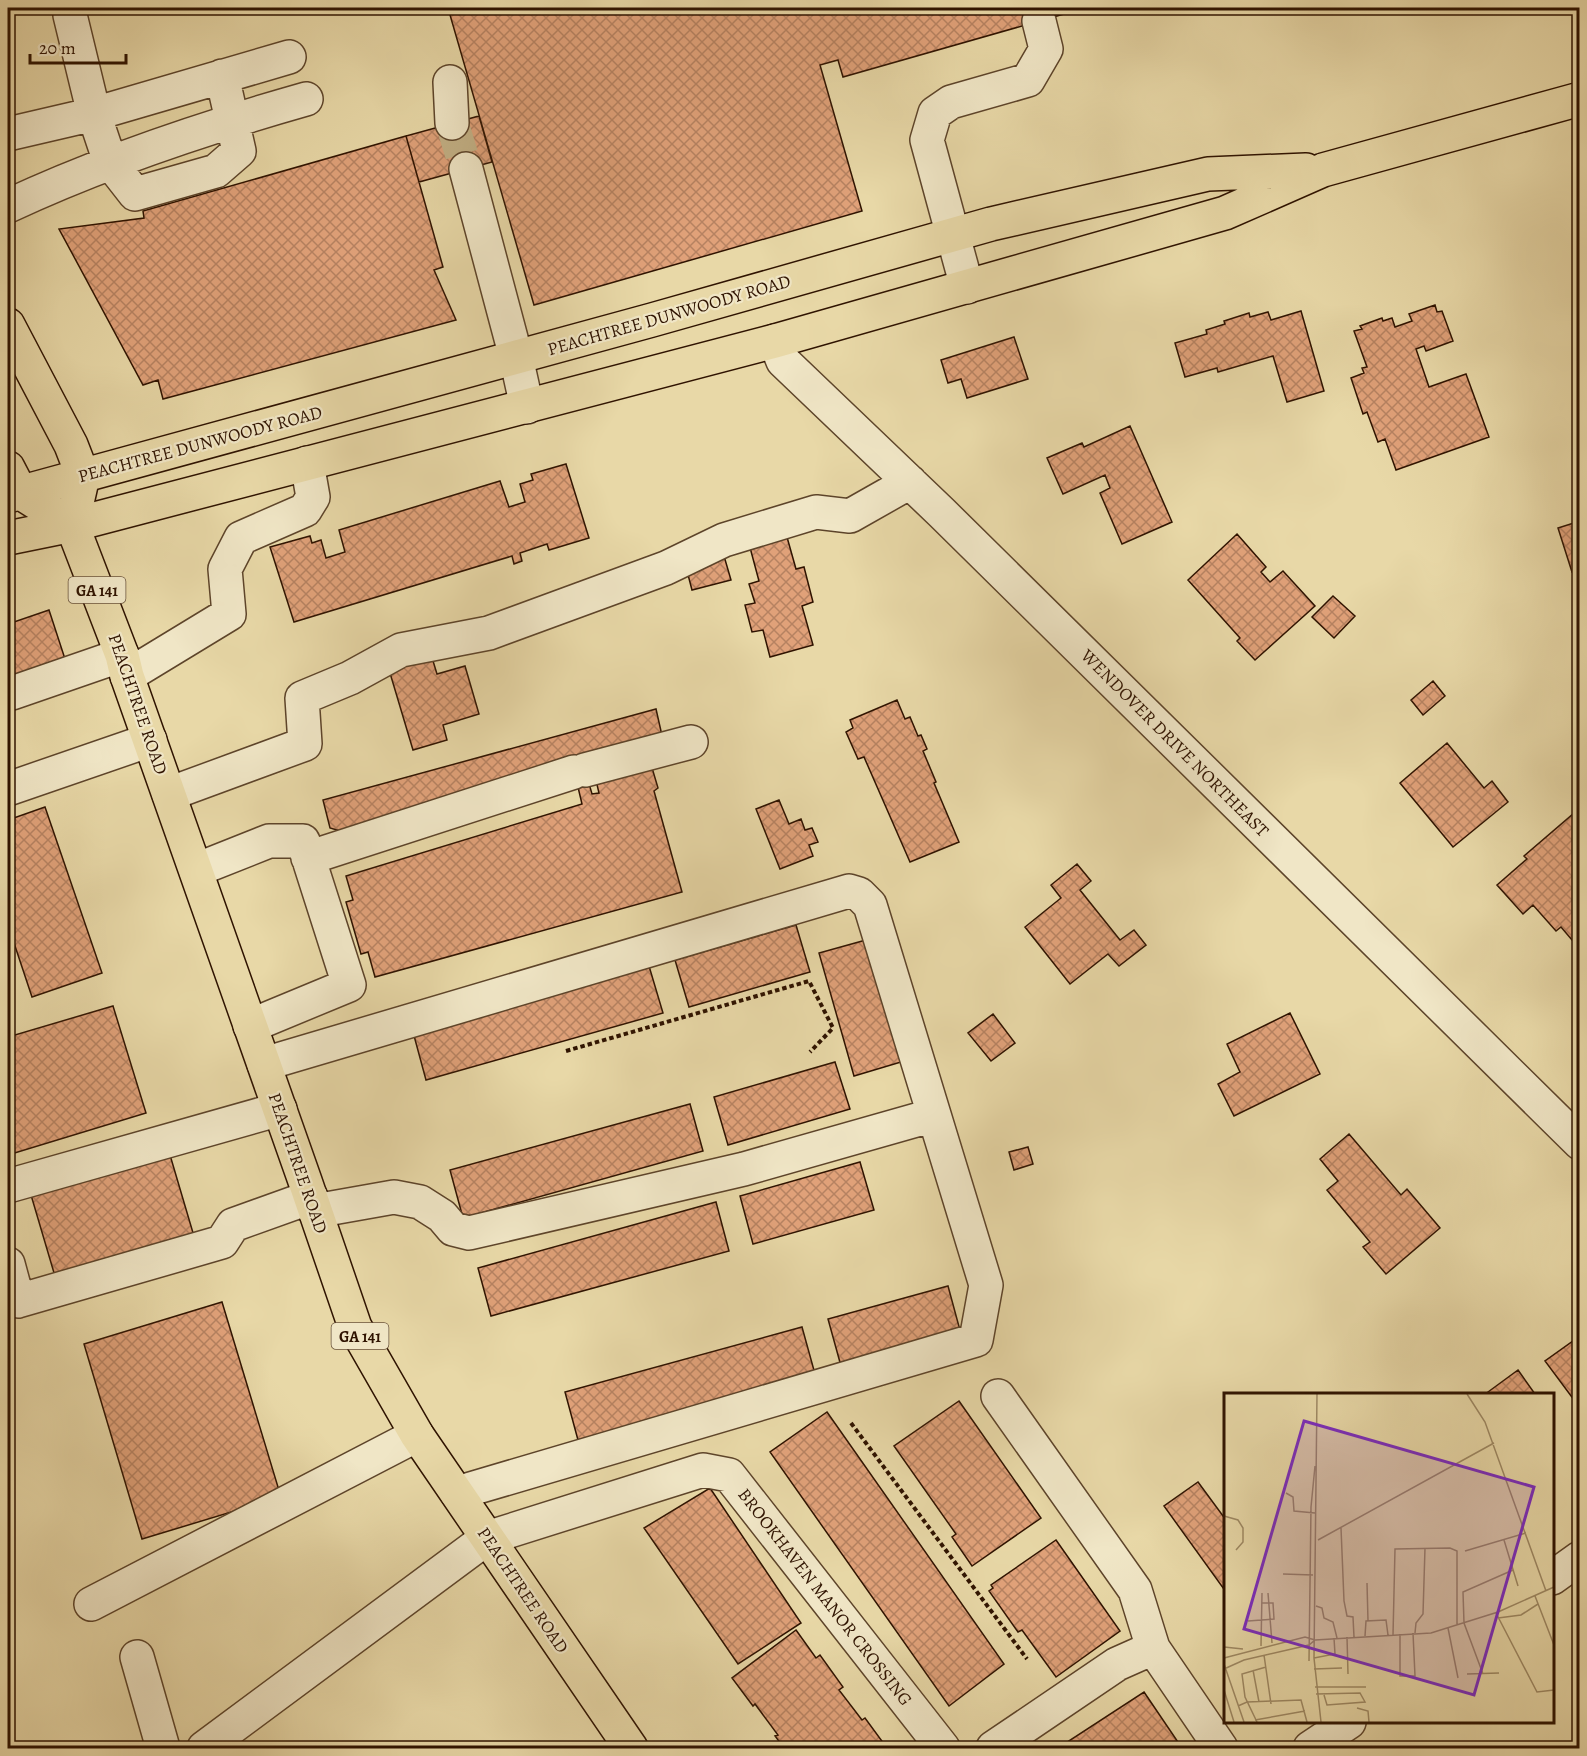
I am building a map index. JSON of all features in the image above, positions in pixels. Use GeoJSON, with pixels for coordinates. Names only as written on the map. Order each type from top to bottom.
{"type":"FeatureCollection","features":[{"type":"Feature","properties":{"kind":"main road","name":"PEACHTREE DUNWOODY ROAD"},"geometry":{"type":"LineString","coordinates":[[8,538],[72,525],[775,341],[1225,213],[1323,170],[1580,99]]}},
{"type":"Feature","properties":{"kind":"main road","name":"PEACHTREE DUNWOODY ROAD"},"geometry":{"type":"LineString","coordinates":[[12,486],[83,476],[953,235],[1208,174],[1323,170]]}},
{"type":"Feature","properties":{"kind":"main road"},"geometry":{"type":"LineString","coordinates":[[8,325],[72,445],[83,476],[72,525],[12,486]]}},
{"type":"Feature","properties":{"kind":"main road","name":"PEACHTREE ROAD"},"geometry":{"type":"LineString","coordinates":[[72,525],[124,665],[355,1327],[417,1435],[488,1538],[624,1746]]}},
{"type":"Feature","properties":{"kind":"street"},"geometry":{"type":"LineString","coordinates":[[70,15],[94,114],[110,162],[135,194],[216,171],[239,152],[222,76]]}},
{"type":"Feature","properties":{"kind":"street"},"geometry":{"type":"LineString","coordinates":[[967,287],[927,140],[935,113],[951,102],[1028,80],[1046,50],[1039,21]]}},
{"type":"Feature","properties":{"kind":"street"},"geometry":{"type":"LineString","coordinates":[[8,134],[94,114],[289,57]]}},
{"type":"Feature","properties":{"kind":"street"},"geometry":{"type":"LineString","coordinates":[[450,82],[452,123]]}},
{"type":"Feature","properties":{"kind":"street"},"geometry":{"type":"LineString","coordinates":[[232,120],[306,99]]}},
{"type":"Feature","properties":{"kind":"street"},"geometry":{"type":"LineString","coordinates":[[8,206],[110,162]]}},
{"type":"Feature","properties":{"kind":"street"},"geometry":{"type":"LineString","coordinates":[[466,169],[527,407]]}},
{"type":"Feature","properties":{"kind":"street","name":"WENDOVER DRIVE NORTHEAST"},"geometry":{"type":"LineString","coordinates":[[775,341],[783,361],[910,482],[1580,1143]]}},
{"type":"Feature","properties":{"kind":"street"},"geometry":{"type":"LineString","coordinates":[[8,690],[12,693],[124,665],[229,614],[225,569],[240,538],[305,510],[313,497],[307,463]]}},
{"type":"Feature","properties":{"kind":"street"},"geometry":{"type":"LineString","coordinates":[[169,794],[305,744],[302,698],[350,678],[401,650],[489,633],[666,568],[724,540],[816,512],[850,516],[910,482]]}},
{"type":"Feature","properties":{"kind":"street"},"geometry":{"type":"LineString","coordinates":[[8,789],[150,740]]}},
{"type":"Feature","properties":{"kind":"street"},"geometry":{"type":"LineString","coordinates":[[308,858],[580,771],[691,742]]}},
{"type":"Feature","properties":{"kind":"street"},"geometry":{"type":"LineString","coordinates":[[196,870],[269,841],[303,840],[348,985],[250,1026]]}},
{"type":"Feature","properties":{"kind":"street"},"geometry":{"type":"LineString","coordinates":[[264,1064],[849,891],[859,894],[870,905],[986,1284],[976,1340],[457,1493]]}},
{"type":"Feature","properties":{"kind":"street"},"geometry":{"type":"LineString","coordinates":[[8,1186],[280,1109]]}},
{"type":"Feature","properties":{"kind":"street"},"geometry":{"type":"LineString","coordinates":[[8,1264],[18,1301],[222,1242],[233,1225],[313,1204],[394,1197],[420,1202],[442,1216],[453,1229],[469,1233],[744,1169],[934,1115]]}},
{"type":"Feature","properties":{"kind":"street"},"geometry":{"type":"LineString","coordinates":[[998,1396],[1135,1590],[1153,1648],[1221,1749]]}},
{"type":"Feature","properties":{"kind":"street"},"geometry":{"type":"LineString","coordinates":[[91,1604],[417,1435]]}},
{"type":"Feature","properties":{"kind":"street","name":"BROOKHAVEN MANOR CROSSING"},"geometry":{"type":"LineString","coordinates":[[204,1749],[488,1538],[703,1470],[729,1475],[943,1749]]}},
{"type":"Feature","properties":{"kind":"street"},"geometry":{"type":"LineString","coordinates":[[1554,1577],[1580,1558]]}},
{"type":"Feature","properties":{"kind":"street"},"geometry":{"type":"LineString","coordinates":[[993,1749],[1117,1664],[1153,1648]]}},
{"type":"Feature","properties":{"kind":"street"},"geometry":{"type":"LineString","coordinates":[[137,1657],[163,1749]]}},
{"type":"Feature","properties":{"kind":"street"},"geometry":{"type":"LineString","coordinates":[[1310,1749],[1348,1723]]}},
{"type":"Feature","properties":{"kind":"path"},"geometry":{"type":"LineString","coordinates":[[566,1051],[809,981],[832,1029],[810,1052]]}},
{"type":"Feature","properties":{"kind":"path"},"geometry":{"type":"LineString","coordinates":[[851,1423],[1027,1659]]}},
{"type":"Feature","properties":{"kind":"building"},"geometry":{"type":"Polygon","coordinates":[[[448,8],[1085,8],[843,77],[838,60],[820,65],[862,211],[534,305],[448,8]]]}},
{"type":"Feature","properties":{"kind":"building"},"geometry":{"type":"Polygon","coordinates":[[[479,116],[492,162],[419,182],[406,136],[479,116]]]}},
{"type":"Feature","properties":{"kind":"building"},"geometry":{"type":"Polygon","coordinates":[[[406,136],[443,267],[434,270],[456,320],[163,399],[158,380],[143,385],[59,229],[144,218],[143,211],[406,136]]]}},
{"type":"Feature","properties":{"kind":"building"},"geometry":{"type":"Polygon","coordinates":[[[1435,305],[1437,312],[1442,311],[1453,341],[1426,351],[1424,346],[1416,349],[1429,387],[1466,374],[1489,437],[1396,470],[1385,439],[1378,442],[1367,412],[1363,414],[1351,378],[1364,373],[1362,368],[1367,367],[1354,331],[1362,329],[1360,326],[1382,318],[1383,321],[1392,318],[1395,327],[1412,321],[1409,314],[1435,305]]]}},
{"type":"Feature","properties":{"kind":"building"},"geometry":{"type":"Polygon","coordinates":[[[1301,311],[1324,391],[1287,402],[1273,356],[1218,372],[1217,368],[1185,377],[1175,343],[1207,334],[1206,330],[1225,324],[1224,321],[1249,313],[1250,317],[1268,312],[1271,320],[1301,311]]]}},
{"type":"Feature","properties":{"kind":"building"},"geometry":{"type":"Polygon","coordinates":[[[1014,337],[1028,379],[967,398],[961,379],[948,383],[941,360],[1014,337]]]}},
{"type":"Feature","properties":{"kind":"building"},"geometry":{"type":"Polygon","coordinates":[[[1130,426],[1172,522],[1122,544],[1100,493],[1110,488],[1105,475],[1063,494],[1047,458],[1082,443],[1084,447],[1130,426]]]}},
{"type":"Feature","properties":{"kind":"building"},"geometry":{"type":"Polygon","coordinates":[[[566,464],[589,538],[549,550],[547,544],[520,553],[522,561],[514,564],[512,556],[294,622],[270,547],[310,536],[312,543],[321,540],[326,558],[345,552],[339,530],[500,481],[509,507],[525,502],[520,484],[533,480],[531,474],[566,464]]]}},
{"type":"Feature","properties":{"kind":"building"},"geometry":{"type":"Polygon","coordinates":[[[1580,521],[1580,570],[1572,572],[1558,528],[1580,521]]]}},
{"type":"Feature","properties":{"kind":"building"},"geometry":{"type":"Polygon","coordinates":[[[785,530],[796,569],[804,567],[813,602],[802,606],[813,645],[770,657],[763,630],[752,632],[745,605],[755,603],[749,584],[759,581],[748,540],[785,530]]]}},
{"type":"Feature","properties":{"kind":"building"},"geometry":{"type":"Polygon","coordinates":[[[1237,534],[1266,567],[1261,572],[1270,582],[1283,571],[1315,606],[1255,660],[1237,641],[1240,638],[1188,580],[1237,534]]]}},
{"type":"Feature","properties":{"kind":"building"},"geometry":{"type":"Polygon","coordinates":[[[724,556],[731,580],[692,590],[686,567],[724,556]]]}},
{"type":"Feature","properties":{"kind":"building"},"geometry":{"type":"Polygon","coordinates":[[[1333,596],[1355,616],[1334,638],[1312,617],[1333,596]]]}},
{"type":"Feature","properties":{"kind":"building"},"geometry":{"type":"Polygon","coordinates":[[[49,610],[66,662],[8,683],[8,624],[49,610]]]}},
{"type":"Feature","properties":{"kind":"building"},"geometry":{"type":"Polygon","coordinates":[[[430,651],[437,674],[465,666],[479,714],[443,725],[447,740],[413,750],[387,663],[430,651]]]}},
{"type":"Feature","properties":{"kind":"building"},"geometry":{"type":"Polygon","coordinates":[[[1433,681],[1445,696],[1423,715],[1411,700],[1433,681]]]}},
{"type":"Feature","properties":{"kind":"building"},"geometry":{"type":"Polygon","coordinates":[[[897,700],[905,719],[910,717],[918,736],[921,735],[927,749],[923,751],[936,782],[934,783],[959,842],[910,862],[864,757],[858,759],[846,732],[853,728],[850,720],[897,700]]]}},
{"type":"Feature","properties":{"kind":"building"},"geometry":{"type":"Polygon","coordinates":[[[656,709],[663,740],[583,763],[592,794],[599,793],[595,776],[650,761],[658,788],[654,791],[682,892],[375,977],[368,952],[361,954],[346,902],[353,900],[346,876],[582,804],[573,766],[340,831],[330,828],[323,800],[656,709]]]}},
{"type":"Feature","properties":{"kind":"building"},"geometry":{"type":"Polygon","coordinates":[[[1447,743],[1484,788],[1492,781],[1508,802],[1453,847],[1400,783],[1447,743]]]}},
{"type":"Feature","properties":{"kind":"building"},"geometry":{"type":"Polygon","coordinates":[[[779,800],[789,824],[801,819],[805,830],[812,828],[818,842],[809,845],[813,856],[780,869],[756,809],[779,800]]]}},
{"type":"Feature","properties":{"kind":"building"},"geometry":{"type":"Polygon","coordinates":[[[45,807],[102,973],[32,997],[14,943],[8,945],[8,820],[45,807]]]}},
{"type":"Feature","properties":{"kind":"building"},"geometry":{"type":"Polygon","coordinates":[[[1580,808],[1580,934],[1572,940],[1561,927],[1556,931],[1533,905],[1523,914],[1497,885],[1527,859],[1524,856],[1580,808]]]}},
{"type":"Feature","properties":{"kind":"building"},"geometry":{"type":"Polygon","coordinates":[[[1077,864],[1091,881],[1080,890],[1120,940],[1134,930],[1146,945],[1119,966],[1108,954],[1070,984],[1025,927],[1061,898],[1051,885],[1077,864]]]}},
{"type":"Feature","properties":{"kind":"building"},"geometry":{"type":"Polygon","coordinates":[[[796,925],[810,972],[689,1007],[675,960],[796,925]]]}},
{"type":"Feature","properties":{"kind":"building"},"geometry":{"type":"Polygon","coordinates":[[[866,940],[901,1062],[854,1076],[819,953],[866,940]]]}},
{"type":"Feature","properties":{"kind":"building"},"geometry":{"type":"Polygon","coordinates":[[[649,966],[663,1013],[426,1080],[413,1032],[649,966]]]}},
{"type":"Feature","properties":{"kind":"building"},"geometry":{"type":"Polygon","coordinates":[[[113,1006],[146,1113],[8,1155],[8,1037],[113,1006]]]}},
{"type":"Feature","properties":{"kind":"building"},"geometry":{"type":"Polygon","coordinates":[[[1290,1013],[1320,1074],[1234,1116],[1218,1084],[1240,1072],[1227,1044],[1290,1013]]]}},
{"type":"Feature","properties":{"kind":"building"},"geometry":{"type":"Polygon","coordinates":[[[993,1014],[1015,1043],[991,1061],[968,1033],[993,1014]]]}},
{"type":"Feature","properties":{"kind":"building"},"geometry":{"type":"Polygon","coordinates":[[[835,1062],[850,1109],[728,1145],[714,1097],[835,1062]]]}},
{"type":"Feature","properties":{"kind":"building"},"geometry":{"type":"Polygon","coordinates":[[[690,1104],[703,1151],[463,1218],[450,1170],[690,1104]]]}},
{"type":"Feature","properties":{"kind":"building"},"geometry":{"type":"Polygon","coordinates":[[[1349,1134],[1401,1195],[1407,1189],[1440,1228],[1386,1274],[1363,1247],[1370,1242],[1327,1190],[1338,1181],[1320,1159],[1349,1134]]]}},
{"type":"Feature","properties":{"kind":"building"},"geometry":{"type":"Polygon","coordinates":[[[1028,1147],[1033,1164],[1014,1170],[1009,1152],[1028,1147]]]}},
{"type":"Feature","properties":{"kind":"building"},"geometry":{"type":"Polygon","coordinates":[[[170,1155],[196,1243],[57,1283],[31,1195],[170,1155]]]}},
{"type":"Feature","properties":{"kind":"building"},"geometry":{"type":"Polygon","coordinates":[[[860,1162],[874,1210],[753,1244],[740,1196],[860,1162]]]}},
{"type":"Feature","properties":{"kind":"building"},"geometry":{"type":"Polygon","coordinates":[[[716,1202],[729,1251],[491,1316],[478,1268],[716,1202]]]}},
{"type":"Feature","properties":{"kind":"building"},"geometry":{"type":"Polygon","coordinates":[[[948,1286],[961,1334],[841,1366],[828,1319],[948,1286]]]}},
{"type":"Feature","properties":{"kind":"building"},"geometry":{"type":"Polygon","coordinates":[[[222,1302],[281,1497],[142,1539],[84,1344],[222,1302]]]}},
{"type":"Feature","properties":{"kind":"building"},"geometry":{"type":"Polygon","coordinates":[[[802,1327],[815,1374],[578,1440],[565,1392],[802,1327]]]}},
{"type":"Feature","properties":{"kind":"building"},"geometry":{"type":"Polygon","coordinates":[[[1580,1336],[1580,1408],[1545,1361],[1580,1336]]]}},
{"type":"Feature","properties":{"kind":"building"},"geometry":{"type":"Polygon","coordinates":[[[1518,1370],[1534,1393],[1489,1393],[1518,1370]]]}},
{"type":"Feature","properties":{"kind":"building"},"geometry":{"type":"Polygon","coordinates":[[[959,1401],[1041,1518],[972,1566],[952,1537],[956,1534],[894,1446],[959,1401]]]}},
{"type":"Feature","properties":{"kind":"building"},"geometry":{"type":"Polygon","coordinates":[[[827,1412],[1004,1664],[949,1706],[770,1452],[827,1412]]]}},
{"type":"Feature","properties":{"kind":"building"},"geometry":{"type":"Polygon","coordinates":[[[1198,1482],[1224,1517],[1224,1589],[1164,1506],[1198,1482]]]}},
{"type":"Feature","properties":{"kind":"building"},"geometry":{"type":"Polygon","coordinates":[[[710,1488],[801,1623],[738,1664],[644,1528],[710,1488]]]}},
{"type":"Feature","properties":{"kind":"building"},"geometry":{"type":"Polygon","coordinates":[[[1056,1540],[1120,1631],[1056,1677],[1022,1630],[1018,1632],[989,1591],[993,1588],[991,1585],[1056,1540]]]}},
{"type":"Feature","properties":{"kind":"building"},"geometry":{"type":"Polygon","coordinates":[[[796,1630],[816,1658],[820,1655],[843,1687],[839,1690],[862,1720],[865,1718],[887,1748],[784,1748],[775,1736],[778,1735],[755,1704],[753,1706],[732,1678],[796,1630]]]}},
{"type":"Feature","properties":{"kind":"building"},"geometry":{"type":"Polygon","coordinates":[[[1144,1692],[1182,1748],[1058,1748],[1144,1692]]]}},
{"type":"Feature","properties":{"kind":"tunnel"},"geometry":{"type":"LineString","coordinates":[[452,123],[466,169]]}}]}
